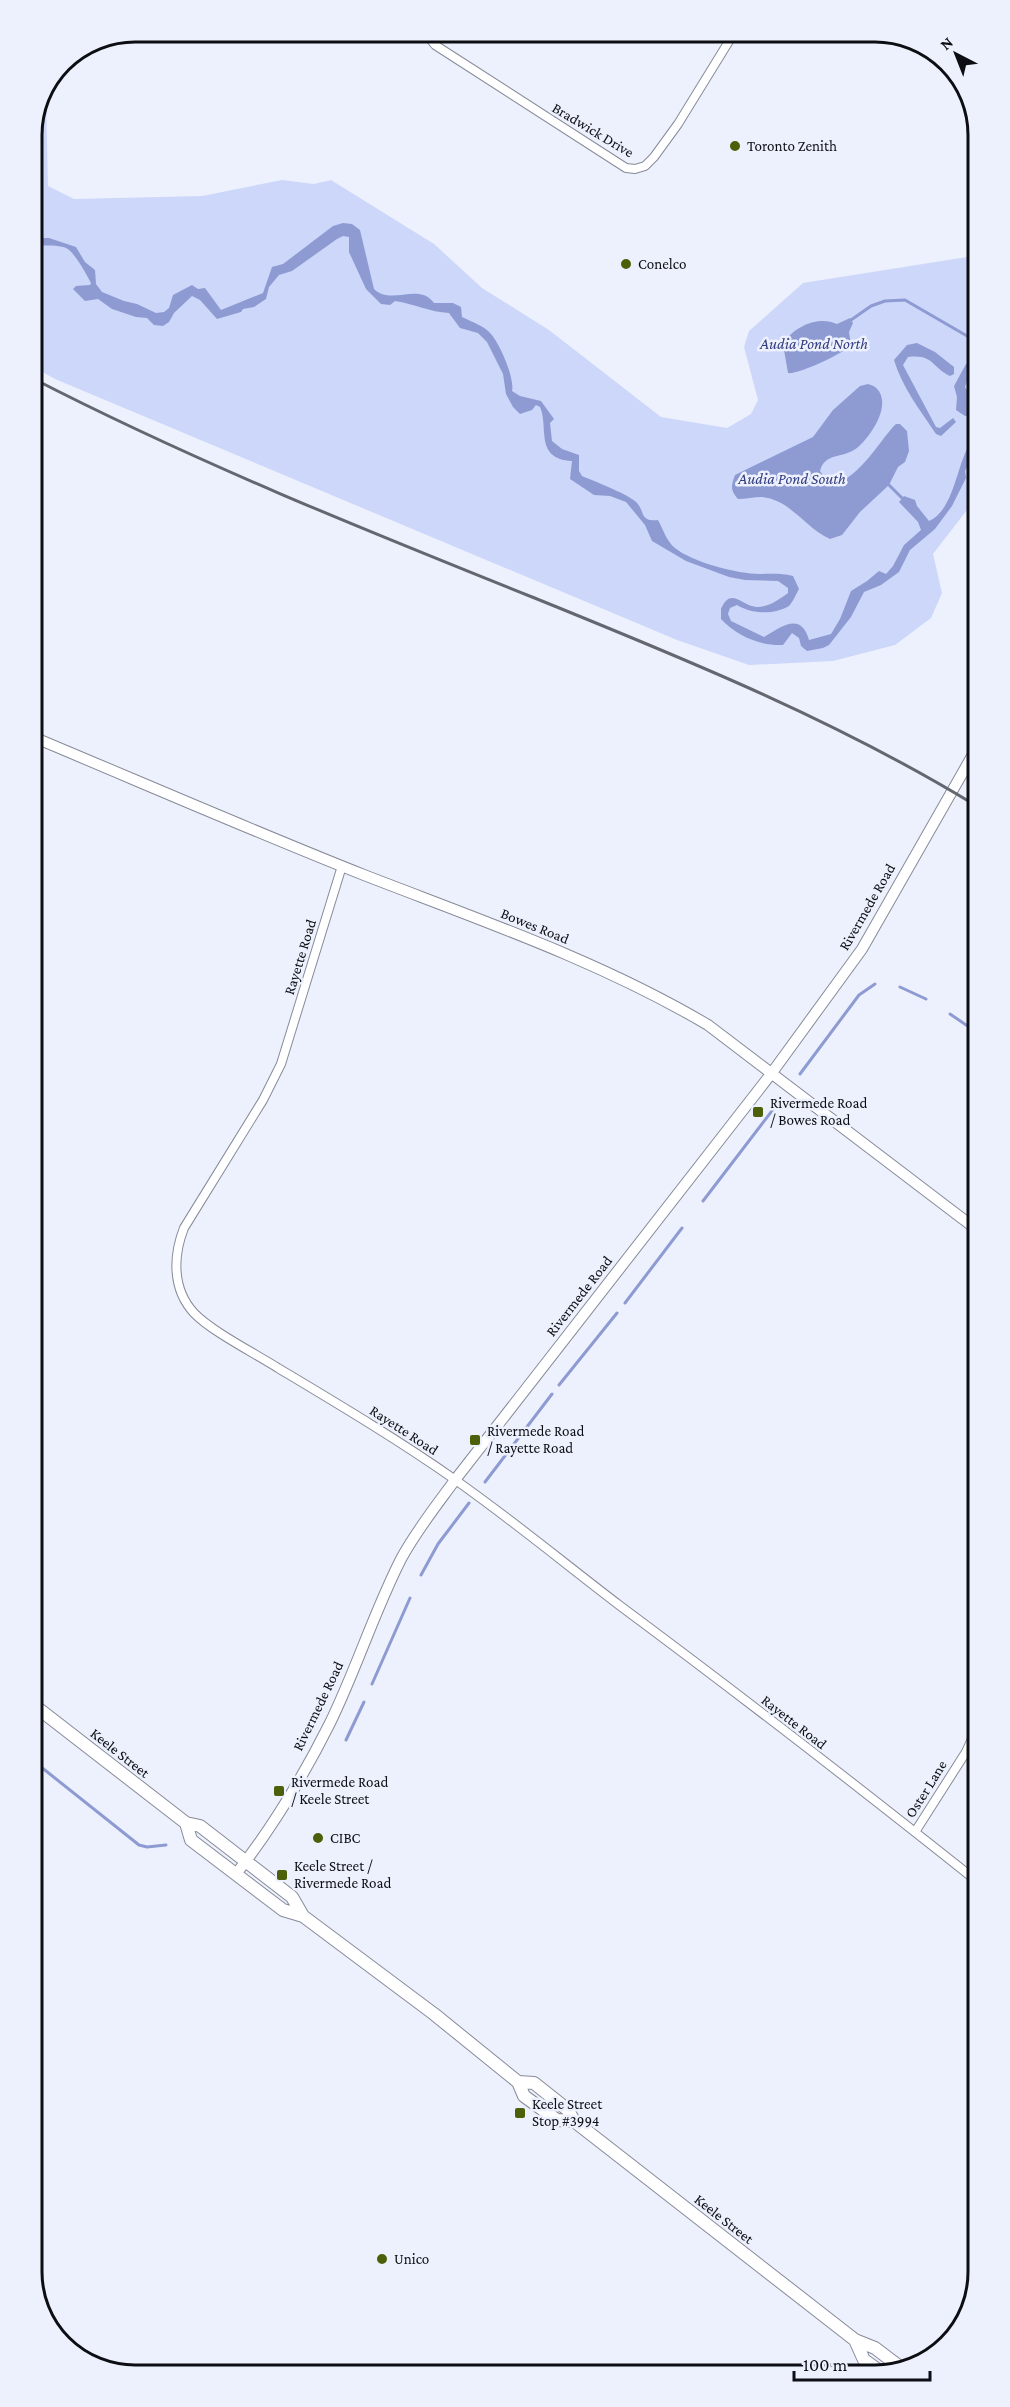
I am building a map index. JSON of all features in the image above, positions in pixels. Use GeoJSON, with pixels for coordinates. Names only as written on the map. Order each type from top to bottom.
{"type":"FeatureCollection","features":[{"type":"Feature","properties":{"kind":"main road","name":"Keele Street"},"geometry":{"type":"LineString","coordinates":[[42,1711],[186,1823],[200,1826],[292,1897],[303,1916]]}},
{"type":"Feature","properties":{"kind":"main road","name":"Keele Street"},"geometry":{"type":"LineString","coordinates":[[186,1823],[191,1840],[283,1910],[303,1916],[434,2014],[518,2082],[534,2084],[568,2110],[574,2121],[855,2340],[875,2348],[894,2362]]}},
{"type":"Feature","properties":{"kind":"main road","name":"Keele Street"},"geometry":{"type":"LineString","coordinates":[[855,2340],[864,2360],[871,2365]]}},
{"type":"Feature","properties":{"kind":"street","name":"Bradwick Drive"},"geometry":{"type":"LineString","coordinates":[[433,42],[623,166],[635,169],[649,164],[663,146],[728,42]]}},
{"type":"Feature","properties":{"kind":"street","name":"Bowes Road"},"geometry":{"type":"LineString","coordinates":[[42,741],[342,866],[548,946],[639,987],[708,1025],[968,1223]]}},
{"type":"Feature","properties":{"kind":"street","name":"Rivermede Road"},"geometry":{"type":"LineString","coordinates":[[236,1874],[297,1782],[330,1722],[402,1558],[416,1534],[455,1480],[771,1074],[862,949],[968,763]]}},
{"type":"Feature","properties":{"kind":"street","name":"Rayette Road"},"geometry":{"type":"LineString","coordinates":[[342,866],[281,1064],[263,1100],[184,1228],[177,1245],[175,1263],[183,1298],[196,1316],[348,1409],[455,1480],[968,1874]]}},
{"type":"Feature","properties":{"kind":"street","name":"Oster Lane"},"geometry":{"type":"LineString","coordinates":[[915,1832],[968,1748]]}},
{"type":"Feature","properties":{"kind":"shaded area"},"geometry":{"type":"Polygon","coordinates":[[[46,107],[48,186],[74,199],[202,196],[282,180],[314,184],[331,180],[434,244],[482,288],[549,330],[661,417],[727,428],[751,414],[758,400],[744,347],[749,331],[803,283],[968,255],[968,509],[933,554],[942,593],[931,618],[895,645],[833,661],[749,665],[677,640],[42,372],[42,129],[46,107]]]}},
{"type":"Feature","properties":{"kind":"water"},"geometry":{"type":"Polygon","coordinates":[[[343,223],[352,224],[360,230],[374,289],[381,294],[421,294],[434,303],[453,303],[461,307],[462,317],[488,331],[495,339],[506,362],[512,391],[520,396],[541,401],[554,419],[550,423],[552,441],[562,449],[579,455],[579,471],[582,476],[635,501],[645,517],[658,520],[672,545],[692,558],[716,566],[740,572],[793,576],[799,589],[789,606],[777,611],[763,612],[737,605],[730,608],[728,614],[731,621],[764,637],[790,624],[801,626],[809,640],[831,634],[840,619],[851,591],[879,571],[886,574],[904,545],[921,530],[918,522],[899,502],[904,496],[915,500],[929,521],[938,515],[950,495],[968,447],[966,478],[952,506],[935,529],[910,550],[899,572],[881,585],[864,592],[851,617],[829,645],[807,651],[801,646],[799,638],[792,633],[783,645],[757,642],[734,630],[721,619],[721,609],[724,603],[728,599],[735,598],[752,606],[761,607],[784,596],[788,593],[788,588],[778,581],[729,577],[686,561],[652,541],[645,525],[626,502],[610,496],[594,495],[570,479],[572,461],[552,455],[545,441],[540,407],[536,405],[532,410],[520,414],[513,407],[506,394],[503,374],[487,342],[478,333],[460,328],[449,313],[395,301],[390,305],[381,304],[366,289],[349,252],[349,237],[343,236],[337,239],[292,271],[279,275],[269,287],[266,299],[254,307],[217,319],[200,300],[192,296],[163,326],[154,325],[147,318],[112,309],[98,299],[85,301],[73,289],[76,286],[91,283],[80,263],[66,248],[42,246],[42,238],[49,238],[76,247],[85,262],[95,270],[96,284],[102,292],[156,313],[164,312],[169,308],[173,295],[192,285],[198,289],[205,288],[221,310],[263,293],[272,267],[283,264],[333,226],[343,223]]]}},
{"type":"Feature","properties":{"kind":"water","name":"Audia Pond North"},"geometry":{"type":"Polygon","coordinates":[[[850,318],[853,323],[849,332],[851,345],[820,363],[801,371],[788,373],[783,344],[793,332],[814,322],[837,324],[850,318]]]}},
{"type":"Feature","properties":{"kind":"water"},"geometry":{"type":"Polygon","coordinates":[[[917,343],[935,352],[954,367],[954,374],[950,376],[923,357],[908,357],[903,365],[936,427],[940,428],[953,418],[956,422],[941,436],[936,434],[912,398],[894,360],[907,345],[917,343]]]}},
{"type":"Feature","properties":{"kind":"water"},"geometry":{"type":"Polygon","coordinates":[[[968,364],[968,379],[965,387],[968,392],[968,416],[965,416],[956,410],[957,397],[954,386],[968,364]]]}},
{"type":"Feature","properties":{"kind":"water","name":"Audia Pond South"},"geometry":{"type":"Polygon","coordinates":[[[868,384],[878,389],[882,400],[881,413],[875,426],[857,448],[830,458],[822,465],[820,471],[829,480],[839,481],[850,476],[896,424],[900,424],[907,431],[909,451],[905,462],[898,467],[889,485],[860,512],[842,535],[830,539],[790,509],[772,499],[762,497],[738,499],[732,488],[735,475],[813,437],[833,410],[860,386],[868,384]]]}},
{"type":"Feature","properties":{"kind":"waterway"},"geometry":{"type":"LineString","coordinates":[[851,320],[871,306],[885,301],[905,300],[968,337]]}},
{"type":"Feature","properties":{"kind":"waterway"},"geometry":{"type":"LineString","coordinates":[[889,485],[903,499]]}},
{"type":"Feature","properties":{"kind":"waterway"},"geometry":{"type":"LineString","coordinates":[[800,1074],[859,995],[875,984]]}},
{"type":"Feature","properties":{"kind":"waterway"},"geometry":{"type":"LineString","coordinates":[[900,987],[926,999]]}},
{"type":"Feature","properties":{"kind":"waterway"},"geometry":{"type":"LineString","coordinates":[[950,1014],[968,1026]]}},
{"type":"Feature","properties":{"kind":"waterway"},"geometry":{"type":"LineString","coordinates":[[703,1201],[778,1103]]}},
{"type":"Feature","properties":{"kind":"waterway"},"geometry":{"type":"LineString","coordinates":[[625,1303],[682,1228]]}},
{"type":"Feature","properties":{"kind":"waterway"},"geometry":{"type":"LineString","coordinates":[[559,1385],[617,1313]]}},
{"type":"Feature","properties":{"kind":"waterway"},"geometry":{"type":"LineString","coordinates":[[485,1482],[552,1394]]}},
{"type":"Feature","properties":{"kind":"waterway"},"geometry":{"type":"LineString","coordinates":[[421,1575],[438,1544],[469,1503]]}},
{"type":"Feature","properties":{"kind":"waterway"},"geometry":{"type":"LineString","coordinates":[[372,1684],[410,1598]]}},
{"type":"Feature","properties":{"kind":"waterway"},"geometry":{"type":"LineString","coordinates":[[346,1740],[364,1702]]}},
{"type":"Feature","properties":{"kind":"waterway"},"geometry":{"type":"LineString","coordinates":[[42,1768],[139,1845],[147,1847],[166,1845]]}},
{"type":"Feature","properties":{"kind":"railway"},"geometry":{"type":"LineString","coordinates":[[42,383],[157,439],[284,496],[763,694],[871,747],[968,801]]}},
{"type":"Feature","properties":{"kind":"place","name":"Toronto Zenith"},"geometry":{"type":"Point","coordinates":[735,146]}},
{"type":"Feature","properties":{"kind":"place","name":"Conelco"},"geometry":{"type":"Point","coordinates":[626,264]}},
{"type":"Feature","properties":{"kind":"place","name":"Rivermede Road / Bowes Road"},"geometry":{"type":"Point","coordinates":[758,1112]}},
{"type":"Feature","properties":{"kind":"place","name":"Rivermede Road / Rayette Road"},"geometry":{"type":"Point","coordinates":[475,1440]}},
{"type":"Feature","properties":{"kind":"place","name":"Rivermede Road / Keele Street"},"geometry":{"type":"Point","coordinates":[279,1791]}},
{"type":"Feature","properties":{"kind":"place","name":"CIBC"},"geometry":{"type":"Point","coordinates":[318,1838]}},
{"type":"Feature","properties":{"kind":"place","name":"Keele Street / Rivermede Road"},"geometry":{"type":"Point","coordinates":[282,1875]}},
{"type":"Feature","properties":{"kind":"place","name":"Keele Street Stop #3994"},"geometry":{"type":"Point","coordinates":[520,2113]}},
{"type":"Feature","properties":{"kind":"place","name":"Unico"},"geometry":{"type":"Point","coordinates":[382,2259]}}]}
